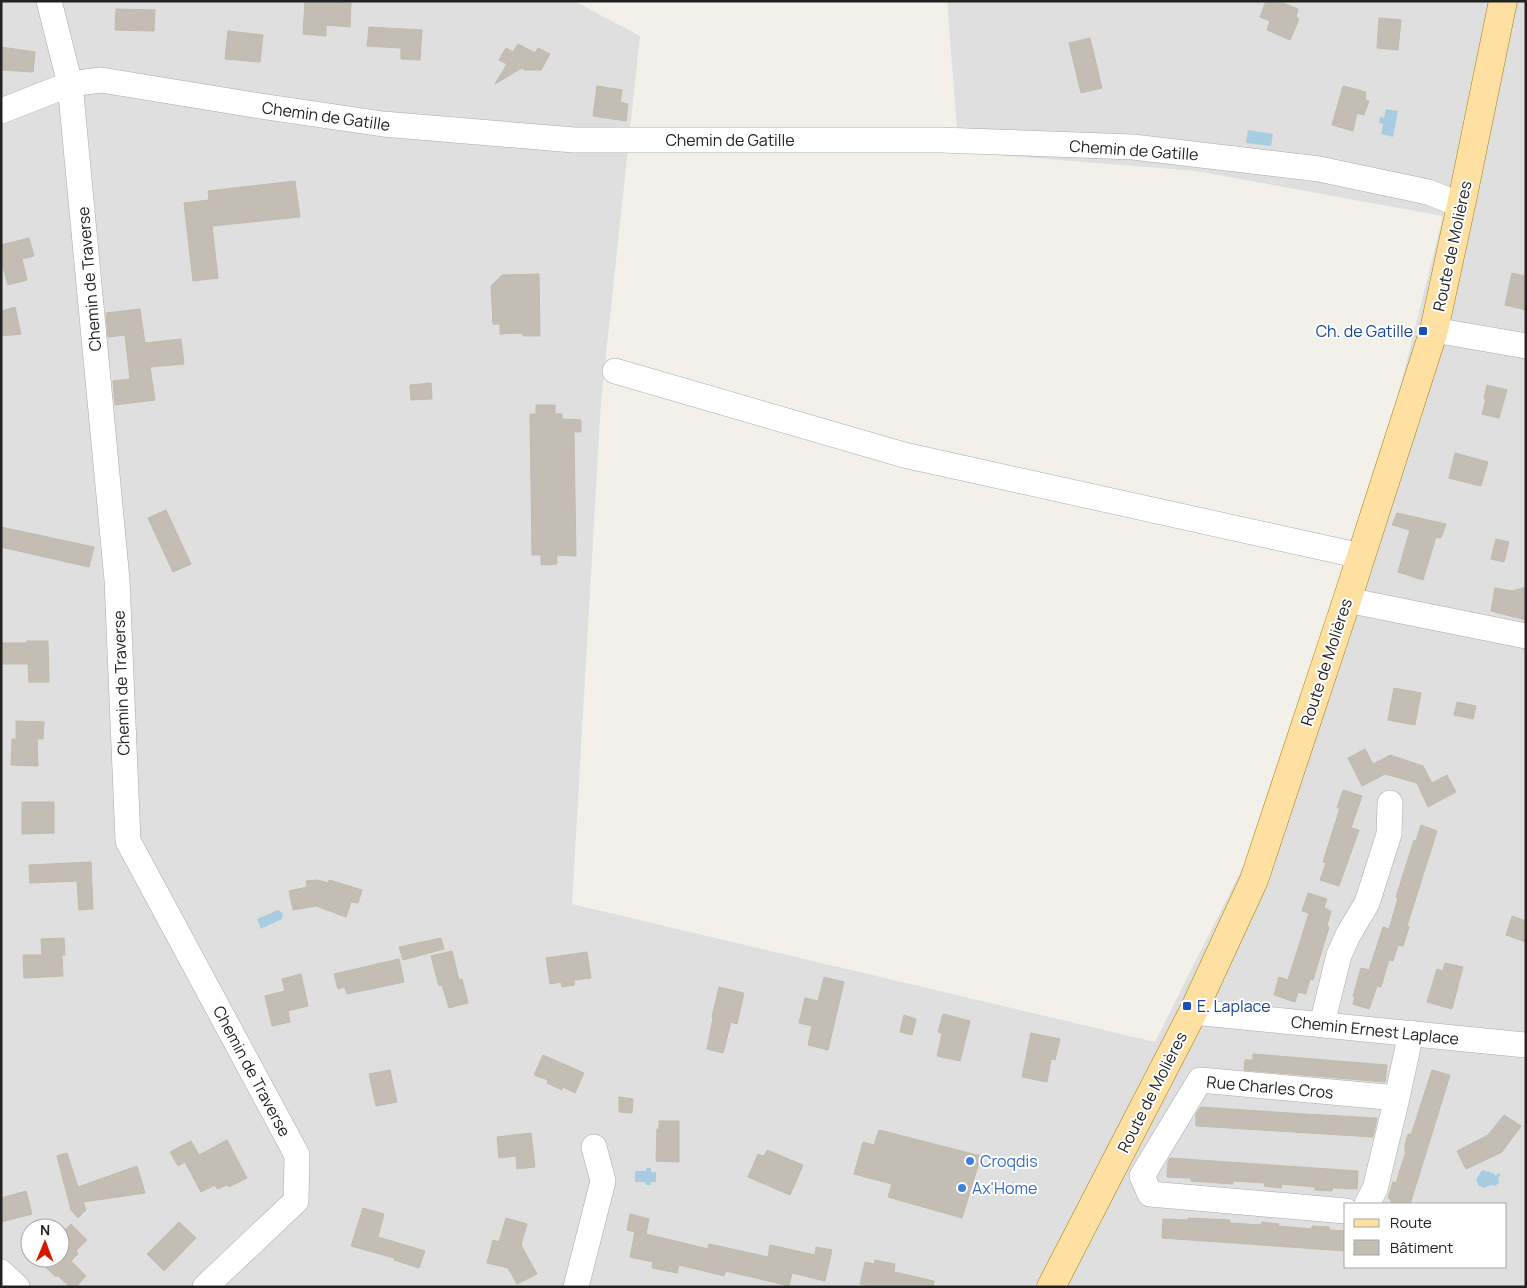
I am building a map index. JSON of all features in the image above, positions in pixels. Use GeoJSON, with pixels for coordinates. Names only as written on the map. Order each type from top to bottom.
{"type":"FeatureCollection","features":[{"type":"Feature","properties":{"kind":"main road","name":"Route de Molières"},"geometry":{"type":"LineString","coordinates":[[1051,1287],[1193,1012],[1254,880],[1434,330],[1503,1]]}},
{"type":"Feature","properties":{"kind":"street","name":"Chemin de Traverse"},"geometry":{"type":"LineString","coordinates":[[49,1],[70,84],[117,580],[128,841],[297,1155],[296,1201],[205,1287]]}},
{"type":"Feature","properties":{"kind":"street","name":"Chemin de Gatille"},"geometry":{"type":"LineString","coordinates":[[1,111],[70,84],[101,80],[383,124],[574,140],[940,140],[1133,147],[1319,169],[1428,192],[1461,205]]}},
{"type":"Feature","properties":{"kind":"street"},"geometry":{"type":"LineString","coordinates":[[1434,330],[1526,346]]}},
{"type":"Feature","properties":{"kind":"street"},"geometry":{"type":"LineString","coordinates":[[615,371],[904,455],[1361,556]]}},
{"type":"Feature","properties":{"kind":"street"},"geometry":{"type":"LineString","coordinates":[[1347,600],[1526,636]]}},
{"type":"Feature","properties":{"kind":"street"},"geometry":{"type":"LineString","coordinates":[[1322,1024],[1339,955],[1348,935],[1367,903],[1389,834],[1390,802]]}},
{"type":"Feature","properties":{"kind":"street","name":"Chemin Ernest Laplace"},"geometry":{"type":"LineString","coordinates":[[1193,1012],[1526,1045]]}},
{"type":"Feature","properties":{"kind":"street"},"geometry":{"type":"LineString","coordinates":[[1368,1203],[1375,1189],[1411,1033]]}},
{"type":"Feature","properties":{"kind":"street","name":"Rue Charles Cros"},"geometry":{"type":"LineString","coordinates":[[1344,1212],[1150,1194],[1142,1176],[1200,1080],[1397,1098]]}},
{"type":"Feature","properties":{"kind":"street"},"geometry":{"type":"LineString","coordinates":[[576,1287],[602,1180],[594,1147]]}},
{"type":"Feature","properties":{"kind":"street"},"geometry":{"type":"LineString","coordinates":[[1,1272],[17,1287]]}},
{"type":"Feature","properties":{"kind":"shaded area"},"geometry":{"type":"Polygon","coordinates":[[[1,1],[574,1],[640,36],[601,401],[572,904],[1155,1042],[1267,819],[1397,400],[1443,216],[1196,171],[959,152],[947,1],[1526,1],[1526,1287],[1,1287],[1,1]]]}},
{"type":"Feature","properties":{"kind":"water"},"geometry":{"type":"Polygon","coordinates":[[[1386,109],[1398,111],[1393,137],[1381,134],[1383,124],[1379,123],[1380,117],[1384,118],[1386,109]]]}},
{"type":"Feature","properties":{"kind":"water"},"geometry":{"type":"Polygon","coordinates":[[[1248,130],[1273,134],[1271,146],[1246,143],[1248,130]]]}},
{"type":"Feature","properties":{"kind":"water"},"geometry":{"type":"Polygon","coordinates":[[[278,910],[283,913],[282,919],[261,929],[257,919],[278,910]]]}},
{"type":"Feature","properties":{"kind":"water"},"geometry":{"type":"Polygon","coordinates":[[[646,1168],[651,1168],[651,1172],[656,1172],[656,1182],[646,1185],[645,1182],[635,1182],[635,1171],[646,1171],[646,1168]]]}},
{"type":"Feature","properties":{"kind":"water"},"geometry":{"type":"Polygon","coordinates":[[[1482,1170],[1493,1173],[1496,1176],[1498,1173],[1500,1174],[1498,1178],[1499,1183],[1485,1188],[1479,1186],[1476,1180],[1482,1170]]]}},
{"type":"Feature","properties":{"kind":"building"},"geometry":{"type":"Polygon","coordinates":[[[305,1],[351,3],[350,27],[326,25],[326,36],[303,34],[305,1]]]}},
{"type":"Feature","properties":{"kind":"building"},"geometry":{"type":"Polygon","coordinates":[[[1266,1],[1278,1],[1298,9],[1296,17],[1299,19],[1290,40],[1267,30],[1270,21],[1260,17],[1266,1]]]}},
{"type":"Feature","properties":{"kind":"building"},"geometry":{"type":"Polygon","coordinates":[[[116,9],[155,10],[154,31],[115,30],[116,9]]]}},
{"type":"Feature","properties":{"kind":"building"},"geometry":{"type":"Polygon","coordinates":[[[1379,18],[1401,20],[1398,50],[1377,48],[1379,18]]]}},
{"type":"Feature","properties":{"kind":"building"},"geometry":{"type":"Polygon","coordinates":[[[369,27],[422,30],[420,60],[401,59],[401,48],[367,46],[369,27]]]}},
{"type":"Feature","properties":{"kind":"building"},"geometry":{"type":"Polygon","coordinates":[[[228,31],[263,35],[260,62],[225,59],[228,31]]]}},
{"type":"Feature","properties":{"kind":"building"},"geometry":{"type":"Polygon","coordinates":[[[1090,38],[1102,88],[1081,93],[1069,43],[1090,38]]]}},
{"type":"Feature","properties":{"kind":"building"},"geometry":{"type":"Polygon","coordinates":[[[518,44],[535,53],[538,48],[550,54],[541,70],[525,70],[522,68],[495,84],[507,64],[499,60],[506,48],[513,52],[518,44]]]}},
{"type":"Feature","properties":{"kind":"building"},"geometry":{"type":"Polygon","coordinates":[[[1,47],[35,52],[33,72],[1,70],[1,47]]]}},
{"type":"Feature","properties":{"kind":"building"},"geometry":{"type":"Polygon","coordinates":[[[597,86],[622,90],[620,102],[628,104],[626,121],[593,116],[597,86]]]}},
{"type":"Feature","properties":{"kind":"building"},"geometry":{"type":"Polygon","coordinates":[[[1343,86],[1366,92],[1365,100],[1369,101],[1364,115],[1357,113],[1353,131],[1332,125],[1343,86]]]}},
{"type":"Feature","properties":{"kind":"building"},"geometry":{"type":"Polygon","coordinates":[[[295,181],[300,217],[212,226],[218,278],[193,281],[184,203],[209,200],[208,191],[295,181]]]}},
{"type":"Feature","properties":{"kind":"building"},"geometry":{"type":"Polygon","coordinates":[[[29,238],[34,256],[22,259],[27,280],[8,285],[1,260],[1,245],[29,238]]]}},
{"type":"Feature","properties":{"kind":"building"},"geometry":{"type":"Polygon","coordinates":[[[1512,273],[1526,276],[1526,310],[1505,305],[1512,273]]]}},
{"type":"Feature","properties":{"kind":"building"},"geometry":{"type":"Polygon","coordinates":[[[539,274],[540,336],[524,336],[521,333],[500,334],[500,324],[493,324],[491,286],[502,275],[539,274]]]}},
{"type":"Feature","properties":{"kind":"building"},"geometry":{"type":"Polygon","coordinates":[[[15,307],[21,334],[1,336],[1,311],[15,307]]]}},
{"type":"Feature","properties":{"kind":"building"},"geometry":{"type":"Polygon","coordinates":[[[140,309],[145,343],[181,339],[184,364],[150,367],[155,400],[115,405],[113,381],[130,379],[125,335],[108,337],[106,313],[140,309]]]}},
{"type":"Feature","properties":{"kind":"building"},"geometry":{"type":"Polygon","coordinates":[[[431,383],[432,399],[411,400],[410,385],[431,383]]]}},
{"type":"Feature","properties":{"kind":"building"},"geometry":{"type":"Polygon","coordinates":[[[1487,385],[1507,390],[1499,418],[1482,414],[1487,385]]]}},
{"type":"Feature","properties":{"kind":"building"},"geometry":{"type":"Polygon","coordinates":[[[536,405],[555,405],[555,414],[562,414],[562,419],[581,420],[581,432],[574,432],[576,556],[557,555],[557,564],[541,565],[541,555],[532,555],[530,414],[536,414],[536,405]]]}},
{"type":"Feature","properties":{"kind":"building"},"geometry":{"type":"Polygon","coordinates":[[[1455,453],[1488,462],[1481,486],[1449,478],[1455,453]]]}},
{"type":"Feature","properties":{"kind":"building"},"geometry":{"type":"Polygon","coordinates":[[[166,510],[191,564],[173,572],[148,518],[166,510]]]}},
{"type":"Feature","properties":{"kind":"building"},"geometry":{"type":"Polygon","coordinates":[[[1397,513],[1446,524],[1441,538],[1436,537],[1423,580],[1398,572],[1410,530],[1392,525],[1397,513]]]}},
{"type":"Feature","properties":{"kind":"building"},"geometry":{"type":"Polygon","coordinates":[[[1,527],[94,547],[89,567],[1,547],[1,527]]]}},
{"type":"Feature","properties":{"kind":"building"},"geometry":{"type":"Polygon","coordinates":[[[1496,539],[1509,542],[1504,562],[1491,559],[1496,539]]]}},
{"type":"Feature","properties":{"kind":"building"},"geometry":{"type":"Polygon","coordinates":[[[1526,587],[1526,620],[1491,611],[1495,588],[1512,591],[1526,587]]]}},
{"type":"Feature","properties":{"kind":"building"},"geometry":{"type":"Polygon","coordinates":[[[27,641],[48,641],[49,682],[29,682],[28,664],[1,664],[1,643],[27,643],[27,641]]]}},
{"type":"Feature","properties":{"kind":"building"},"geometry":{"type":"Polygon","coordinates":[[[1394,688],[1421,693],[1415,725],[1388,720],[1394,688]]]}},
{"type":"Feature","properties":{"kind":"building"},"geometry":{"type":"Polygon","coordinates":[[[1457,702],[1476,706],[1473,719],[1454,715],[1457,702]]]}},
{"type":"Feature","properties":{"kind":"building"},"geometry":{"type":"Polygon","coordinates":[[[16,721],[44,722],[43,739],[37,739],[38,766],[11,765],[12,739],[16,739],[16,721]]]}},
{"type":"Feature","properties":{"kind":"building"},"geometry":{"type":"Polygon","coordinates":[[[1365,749],[1373,764],[1390,755],[1423,766],[1432,783],[1447,775],[1456,792],[1428,807],[1417,783],[1385,774],[1362,786],[1348,758],[1365,749]]]}},
{"type":"Feature","properties":{"kind":"building"},"geometry":{"type":"Polygon","coordinates":[[[1343,790],[1362,796],[1351,828],[1359,830],[1339,886],[1320,880],[1326,863],[1323,862],[1340,808],[1337,808],[1343,790]]]}},
{"type":"Feature","properties":{"kind":"building"},"geometry":{"type":"Polygon","coordinates":[[[22,802],[54,802],[54,833],[22,834],[22,802]]]}},
{"type":"Feature","properties":{"kind":"building"},"geometry":{"type":"Polygon","coordinates":[[[1421,825],[1437,831],[1407,926],[1409,927],[1403,946],[1398,945],[1393,961],[1389,960],[1381,987],[1377,986],[1369,1009],[1353,1004],[1355,997],[1353,996],[1361,968],[1369,970],[1383,927],[1389,929],[1398,898],[1396,897],[1414,840],[1416,841],[1421,825]]]}},
{"type":"Feature","properties":{"kind":"building"},"geometry":{"type":"Polygon","coordinates":[[[91,862],[93,909],[79,910],[77,881],[30,883],[29,865],[91,862]]]}},
{"type":"Feature","properties":{"kind":"building"},"geometry":{"type":"Polygon","coordinates":[[[318,880],[328,883],[329,880],[362,890],[358,903],[351,902],[346,917],[316,906],[293,910],[289,891],[307,887],[306,881],[318,880]]]}},
{"type":"Feature","properties":{"kind":"building"},"geometry":{"type":"Polygon","coordinates":[[[1308,893],[1327,899],[1324,908],[1331,911],[1327,926],[1329,927],[1313,980],[1310,979],[1306,994],[1298,992],[1295,1002],[1274,995],[1279,977],[1288,980],[1309,913],[1302,911],[1308,893]]]}},
{"type":"Feature","properties":{"kind":"building"},"geometry":{"type":"Polygon","coordinates":[[[1512,916],[1526,921],[1526,942],[1506,935],[1512,916]]]}},
{"type":"Feature","properties":{"kind":"building"},"geometry":{"type":"Polygon","coordinates":[[[64,938],[65,955],[62,955],[63,976],[24,978],[23,955],[42,955],[41,939],[64,938]]]}},
{"type":"Feature","properties":{"kind":"building"},"geometry":{"type":"Polygon","coordinates":[[[441,938],[444,949],[403,960],[399,947],[441,938]]]}},
{"type":"Feature","properties":{"kind":"building"},"geometry":{"type":"Polygon","coordinates":[[[452,951],[459,980],[462,979],[468,1003],[449,1008],[442,985],[439,986],[431,956],[452,951]]]}},
{"type":"Feature","properties":{"kind":"building"},"geometry":{"type":"Polygon","coordinates":[[[587,952],[591,978],[574,980],[574,985],[562,987],[561,982],[550,984],[546,958],[587,952]]]}},
{"type":"Feature","properties":{"kind":"building"},"geometry":{"type":"Polygon","coordinates":[[[399,959],[404,982],[347,994],[345,987],[338,989],[334,974],[399,959]]]}},
{"type":"Feature","properties":{"kind":"building"},"geometry":{"type":"Polygon","coordinates":[[[1445,963],[1463,967],[1452,1009],[1427,1002],[1437,969],[1443,971],[1445,963]]]}},
{"type":"Feature","properties":{"kind":"building"},"geometry":{"type":"Polygon","coordinates":[[[301,974],[308,1006],[288,1011],[290,1022],[272,1026],[265,996],[285,991],[282,979],[301,974]]]}},
{"type":"Feature","properties":{"kind":"building"},"geometry":{"type":"Polygon","coordinates":[[[824,977],[844,982],[828,1050],[808,1045],[812,1026],[799,1023],[805,998],[818,1001],[824,977]]]}},
{"type":"Feature","properties":{"kind":"building"},"geometry":{"type":"Polygon","coordinates":[[[719,987],[744,993],[737,1024],[731,1022],[723,1053],[707,1049],[719,987]]]}},
{"type":"Feature","properties":{"kind":"building"},"geometry":{"type":"Polygon","coordinates":[[[943,1014],[970,1021],[960,1061],[937,1056],[942,1034],[938,1032],[943,1014]]]}},
{"type":"Feature","properties":{"kind":"building"},"geometry":{"type":"Polygon","coordinates":[[[904,1015],[916,1019],[912,1035],[900,1032],[904,1015]]]}},
{"type":"Feature","properties":{"kind":"building"},"geometry":{"type":"Polygon","coordinates":[[[1031,1033],[1060,1039],[1055,1060],[1051,1059],[1047,1082],[1022,1077],[1031,1033]]]}},
{"type":"Feature","properties":{"kind":"building"},"geometry":{"type":"Polygon","coordinates":[[[1253,1054],[1387,1065],[1385,1082],[1244,1070],[1245,1060],[1253,1060],[1253,1054]]]}},
{"type":"Feature","properties":{"kind":"building"},"geometry":{"type":"Polygon","coordinates":[[[543,1055],[584,1073],[575,1093],[563,1087],[562,1090],[547,1083],[548,1080],[534,1075],[543,1055]]]}},
{"type":"Feature","properties":{"kind":"building"},"geometry":{"type":"Polygon","coordinates":[[[390,1070],[397,1102],[376,1106],[369,1074],[390,1070]]]}},
{"type":"Feature","properties":{"kind":"building"},"geometry":{"type":"Polygon","coordinates":[[[1432,1070],[1450,1075],[1410,1203],[1390,1203],[1391,1200],[1388,1198],[1393,1182],[1396,1183],[1406,1151],[1405,1145],[1408,1134],[1411,1135],[1432,1070]]]}},
{"type":"Feature","properties":{"kind":"building"},"geometry":{"type":"Polygon","coordinates":[[[619,1097],[633,1099],[632,1113],[619,1112],[619,1097]]]}},
{"type":"Feature","properties":{"kind":"building"},"geometry":{"type":"Polygon","coordinates":[[[1201,1107],[1377,1118],[1373,1137],[1196,1126],[1196,1114],[1201,1107]]]}},
{"type":"Feature","properties":{"kind":"building"},"geometry":{"type":"Polygon","coordinates":[[[1504,1115],[1521,1126],[1502,1152],[1466,1169],[1457,1151],[1488,1135],[1504,1115]]]}},
{"type":"Feature","properties":{"kind":"building"},"geometry":{"type":"Polygon","coordinates":[[[659,1121],[679,1121],[679,1162],[656,1161],[659,1121]]]}},
{"type":"Feature","properties":{"kind":"building"},"geometry":{"type":"Polygon","coordinates":[[[879,1130],[981,1156],[962,1218],[888,1197],[892,1184],[854,1174],[863,1142],[874,1145],[879,1130]]]}},
{"type":"Feature","properties":{"kind":"building"},"geometry":{"type":"Polygon","coordinates":[[[531,1133],[535,1167],[517,1169],[516,1156],[499,1158],[497,1137],[531,1133]]]}},
{"type":"Feature","properties":{"kind":"building"},"geometry":{"type":"Polygon","coordinates":[[[227,1140],[247,1178],[229,1187],[227,1185],[217,1189],[215,1185],[201,1192],[185,1162],[178,1166],[170,1152],[191,1141],[199,1155],[227,1140]]]}},
{"type":"Feature","properties":{"kind":"building"},"geometry":{"type":"Polygon","coordinates":[[[767,1150],[803,1165],[790,1195],[748,1177],[758,1154],[764,1156],[767,1150]]]}},
{"type":"Feature","properties":{"kind":"building"},"geometry":{"type":"Polygon","coordinates":[[[67,1153],[78,1187],[137,1166],[145,1193],[83,1202],[86,1210],[78,1218],[71,1210],[57,1156],[67,1153]]]}},
{"type":"Feature","properties":{"kind":"building"},"geometry":{"type":"Polygon","coordinates":[[[1170,1158],[1358,1171],[1357,1189],[1333,1188],[1332,1191],[1315,1190],[1315,1187],[1282,1184],[1281,1188],[1264,1186],[1265,1183],[1233,1181],[1233,1184],[1191,1181],[1191,1178],[1167,1177],[1168,1161],[1170,1158]]]}},
{"type":"Feature","properties":{"kind":"building"},"geometry":{"type":"Polygon","coordinates":[[[26,1191],[32,1214],[1,1222],[1,1198],[26,1191]]]}},
{"type":"Feature","properties":{"kind":"building"},"geometry":{"type":"Polygon","coordinates":[[[363,1208],[384,1214],[378,1237],[425,1251],[419,1268],[394,1260],[394,1258],[351,1246],[363,1208]]]}},
{"type":"Feature","properties":{"kind":"building"},"geometry":{"type":"Polygon","coordinates":[[[630,1214],[649,1219],[646,1234],[708,1249],[709,1244],[768,1257],[770,1245],[815,1255],[816,1247],[832,1250],[825,1281],[792,1273],[789,1286],[726,1271],[724,1276],[679,1265],[677,1273],[652,1268],[653,1262],[630,1257],[635,1232],[627,1230],[630,1214]]]}},
{"type":"Feature","properties":{"kind":"building"},"geometry":{"type":"Polygon","coordinates":[[[506,1218],[527,1224],[521,1245],[537,1274],[517,1284],[508,1268],[487,1263],[493,1240],[499,1242],[506,1218]]]}},
{"type":"Feature","properties":{"kind":"building"},"geometry":{"type":"Polygon","coordinates":[[[1188,1218],[1230,1220],[1230,1223],[1261,1225],[1262,1222],[1279,1224],[1278,1226],[1312,1229],[1312,1226],[1329,1227],[1329,1230],[1344,1231],[1344,1251],[1162,1238],[1163,1219],[1188,1220],[1188,1218]]]}},
{"type":"Feature","properties":{"kind":"building"},"geometry":{"type":"Polygon","coordinates":[[[179,1222],[196,1238],[164,1271],[147,1254],[179,1222]]]}},
{"type":"Feature","properties":{"kind":"building"},"geometry":{"type":"Polygon","coordinates":[[[70,1225],[87,1240],[76,1251],[78,1254],[71,1261],[86,1276],[76,1287],[70,1287],[47,1268],[70,1268],[70,1225]]]}},
{"type":"Feature","properties":{"kind":"building"},"geometry":{"type":"Polygon","coordinates":[[[875,1260],[895,1264],[894,1272],[934,1281],[933,1287],[872,1287],[860,1284],[865,1262],[874,1264],[875,1260]]]}},
{"type":"Feature","properties":{"kind":"place","name":"Ch. de Gatille"},"geometry":{"type":"Point","coordinates":[1423,331]}},
{"type":"Feature","properties":{"kind":"place","name":"E. Laplace"},"geometry":{"type":"Point","coordinates":[1187,1006]}},
{"type":"Feature","properties":{"kind":"place","name":"Croqdis"},"geometry":{"type":"Point","coordinates":[970,1161]}},
{"type":"Feature","properties":{"kind":"place","name":"Ax'Home"},"geometry":{"type":"Point","coordinates":[962,1188]}}]}
